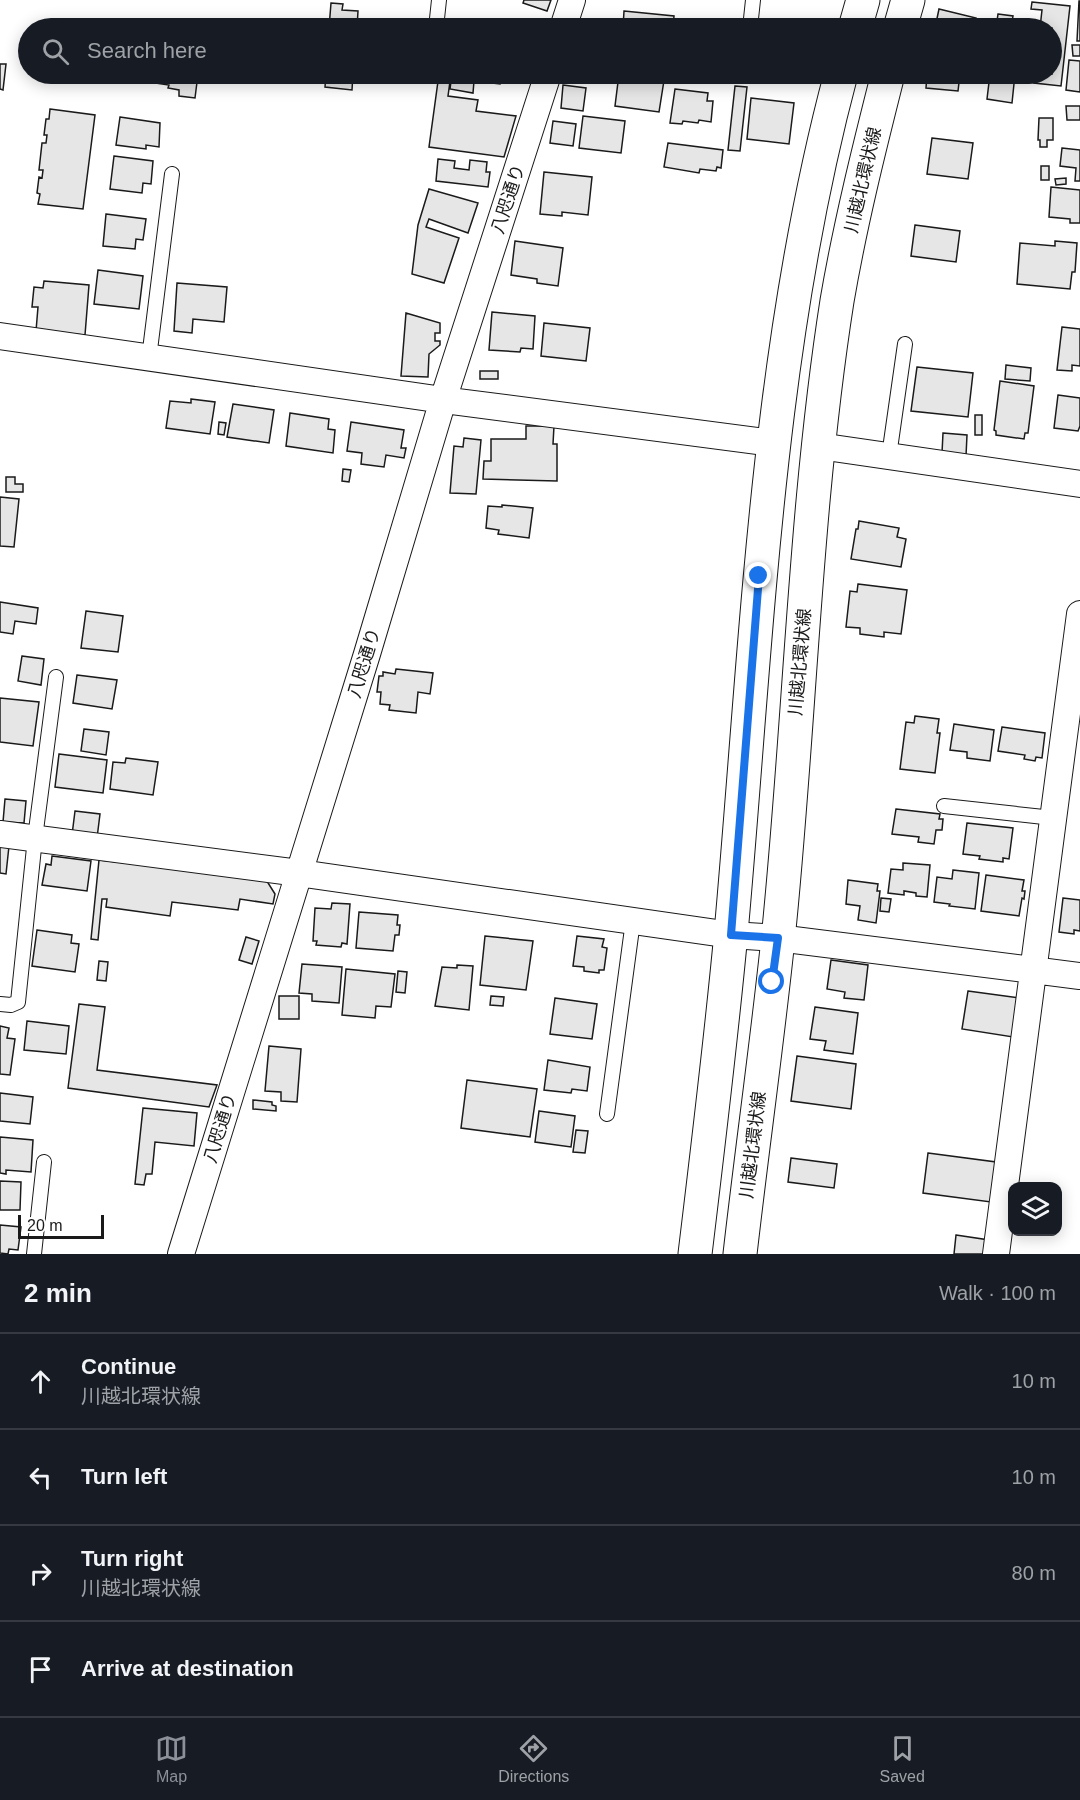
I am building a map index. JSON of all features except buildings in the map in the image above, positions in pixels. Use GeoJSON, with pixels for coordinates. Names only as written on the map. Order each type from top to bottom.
{"type":"FeatureCollection","features":[{"type":"Feature","properties":{"kind":"main road"},"geometry":{"type":"LineString","coordinates":[[858,18],[863,0]]}},
{"type":"Feature","properties":{"kind":"main road"},"geometry":{"type":"LineString","coordinates":[[903,18],[908,0]]}},
{"type":"Feature","properties":{"kind":"main road"},"geometry":{"type":"LineString","coordinates":[[695,1254],[731,935],[759,576],[773,442],[792,302],[816,181],[840,84]]}},
{"type":"Feature","properties":{"kind":"main road","name":"川越北環状線"},"geometry":{"type":"LineString","coordinates":[[740,1254],[778,938],[806,585],[819,446],[837,301],[853,221],[886,84]]}},
{"type":"Feature","properties":{"kind":"street"},"geometry":{"type":"LineString","coordinates":[[566,18],[572,0]]}},
{"type":"Feature","properties":{"kind":"street","name":"八咫通り"},"geometry":{"type":"LineString","coordinates":[[181,1254],[443,400],[545,84]]}},
{"type":"Feature","properties":{"kind":"street"},"geometry":{"type":"LineString","coordinates":[[0,337],[443,400],[773,442]]}},
{"type":"Feature","properties":{"kind":"street"},"geometry":{"type":"LineString","coordinates":[[819,446],[1080,484]]}},
{"type":"Feature","properties":{"kind":"street"},"geometry":{"type":"LineString","coordinates":[[996,1254],[1080,614]]}},
{"type":"Feature","properties":{"kind":"street"},"geometry":{"type":"LineString","coordinates":[[0,834],[299,873],[731,935],[778,938],[1080,976]]}},
{"type":"Feature","properties":{"kind":"lane"},"geometry":{"type":"LineString","coordinates":[[436,18],[439,0]]}},
{"type":"Feature","properties":{"kind":"lane"},"geometry":{"type":"LineString","coordinates":[[751,18],[753,0]]}},
{"type":"Feature","properties":{"kind":"lane"},"geometry":{"type":"LineString","coordinates":[[149,358],[172,174]]}},
{"type":"Feature","properties":{"kind":"lane"},"geometry":{"type":"LineString","coordinates":[[889,456],[905,344]]}},
{"type":"Feature","properties":{"kind":"lane"},"geometry":{"type":"LineString","coordinates":[[0,1004],[11,1005],[18,1002],[35,838],[56,677]]}},
{"type":"Feature","properties":{"kind":"lane"},"geometry":{"type":"LineString","coordinates":[[944,806],[1053,818]]}},
{"type":"Feature","properties":{"kind":"lane"},"geometry":{"type":"LineString","coordinates":[[607,1114],[633,921]]}},
{"type":"Feature","properties":{"kind":"lane"},"geometry":{"type":"LineString","coordinates":[[34,1254],[44,1162]]}},
{"type":"Feature","properties":{"kind":"route"},"geometry":{"type":"LineString","coordinates":[[759,576],[731,935],[778,938],[772,982]]}}]}
